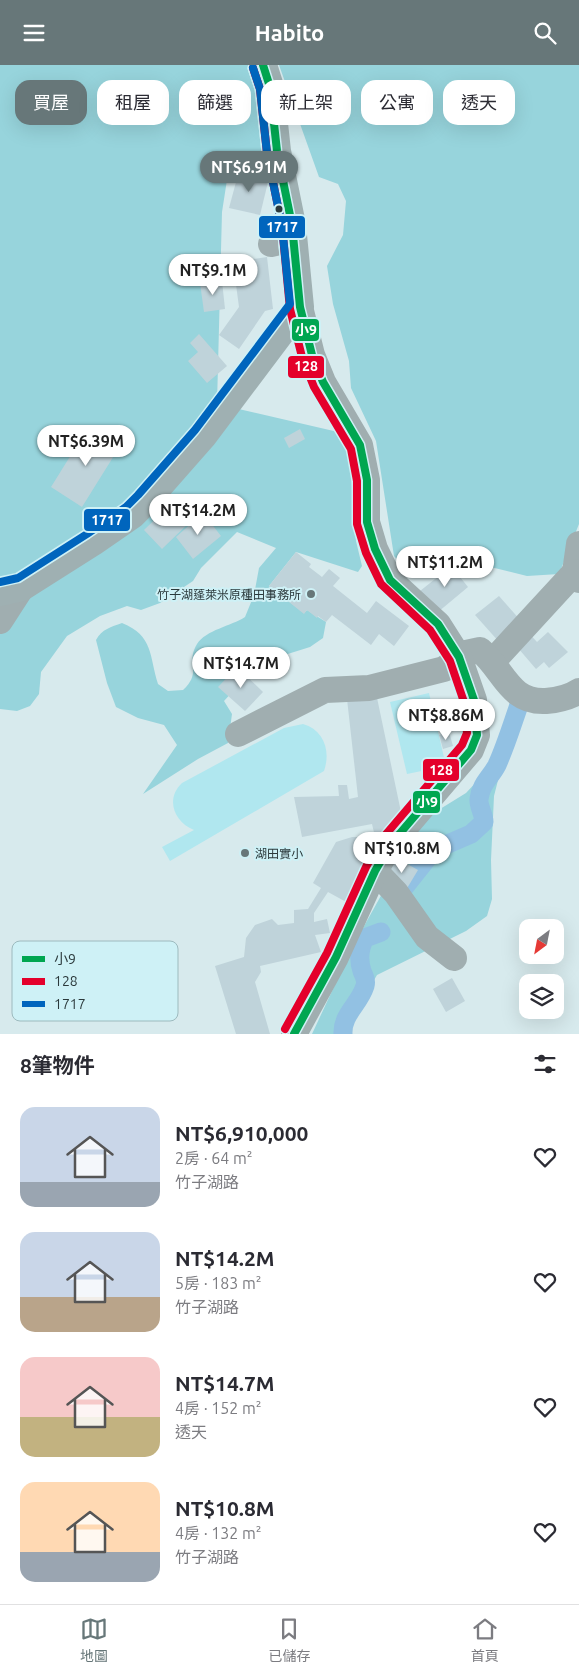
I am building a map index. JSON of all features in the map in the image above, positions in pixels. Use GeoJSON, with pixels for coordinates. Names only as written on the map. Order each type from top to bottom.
{"type":"FeatureCollection","features":[{"type":"Feature","properties":{"kind":"main road"},"geometry":{"type":"LineString","coordinates":[[11,589],[93,542],[132,515],[203,436],[300,307],[282,242],[277,151],[270,87],[263,65]]}},
{"type":"Feature","properties":{"kind":"street"},"geometry":{"type":"LineString","coordinates":[[294,1034],[336,957],[375,871],[390,845],[471,750],[477,735],[474,700],[459,657],[438,624],[390,580],[375,549],[367,521],[368,480],[360,445],[323,382],[312,355],[300,307]]}},
{"type":"Feature","properties":{"kind":"street"},"geometry":{"type":"LineString","coordinates":[[493,661],[577,576],[579,544]]}},
{"type":"Feature","properties":{"kind":"street"},"geometry":{"type":"LineString","coordinates":[[0,621],[11,589]]}},
{"type":"Feature","properties":{"kind":"street"},"geometry":{"type":"LineString","coordinates":[[238,734],[325,690],[378,685],[444,669],[466,653],[480,650],[493,661],[518,695],[535,702],[552,701],[579,691]]}},
{"type":"Feature","properties":{"kind":"street"},"geometry":{"type":"LineString","coordinates":[[375,871],[396,893],[427,937],[454,959]]}},
{"type":"Feature","properties":{"kind":"shaded area"},"geometry":{"type":"Polygon","coordinates":[[[0,65],[253,65],[261,108],[261,125],[264,125],[269,152],[261,158],[229,167],[222,212],[217,404],[338,432],[349,446],[356,541],[362,566],[358,572],[296,552],[269,586],[304,613],[307,610],[326,622],[323,638],[310,647],[259,663],[224,701],[232,714],[228,743],[198,759],[143,794],[177,745],[164,725],[138,718],[116,707],[107,683],[96,640],[98,636],[111,627],[122,623],[132,628],[140,634],[149,648],[158,684],[168,691],[183,690],[192,678],[193,657],[197,644],[206,635],[245,617],[254,595],[259,568],[276,548],[237,532],[201,568],[193,581],[160,603],[141,610],[127,606],[100,616],[67,636],[41,672],[39,694],[30,706],[17,711],[0,709],[0,65]]]}},
{"type":"Feature","properties":{"kind":"shaded area"},"geometry":{"type":"Polygon","coordinates":[[[279,65],[579,65],[579,524],[559,574],[527,576],[470,562],[443,561],[423,573],[409,572],[394,556],[376,441],[351,388],[349,361],[333,304],[327,266],[343,235],[346,201],[338,184],[319,177],[300,125],[351,125],[351,80],[284,80],[279,65]]]}},
{"type":"Feature","properties":{"kind":"shaded area"},"geometry":{"type":"Polygon","coordinates":[[[429,693],[446,766],[407,774],[390,702],[429,693]]]}},
{"type":"Feature","properties":{"kind":"shaded area"},"geometry":{"type":"Polygon","coordinates":[[[303,724],[316,731],[324,742],[327,756],[324,771],[170,861],[162,847],[194,830],[181,822],[174,809],[174,796],[182,783],[284,728],[303,724]]]}},
{"type":"Feature","properties":{"kind":"shaded area"},"geometry":{"type":"Polygon","coordinates":[[[509,737],[494,796],[491,860],[492,899],[487,916],[466,931],[377,975],[353,1016],[350,1034],[312,1034],[353,946],[418,829],[432,814],[466,793],[480,778],[509,737]]]}},
{"type":"Feature","properties":{"kind":"building"},"geometry":{"type":"Polygon","coordinates":[[[239,171],[269,178],[260,215],[229,208],[239,171]]]}},
{"type":"Feature","properties":{"kind":"building"},"geometry":{"type":"Polygon","coordinates":[[[267,257],[273,309],[265,311],[239,349],[219,335],[239,307],[233,262],[267,257]]]}},
{"type":"Feature","properties":{"kind":"building"},"geometry":{"type":"Polygon","coordinates":[[[222,281],[225,309],[204,312],[200,283],[222,281]]]}},
{"type":"Feature","properties":{"kind":"building"},"geometry":{"type":"Polygon","coordinates":[[[199,334],[227,366],[207,383],[188,361],[198,352],[190,343],[199,334]]]}},
{"type":"Feature","properties":{"kind":"building"},"geometry":{"type":"Polygon","coordinates":[[[89,426],[120,446],[82,507],[51,487],[89,426]]]}},
{"type":"Feature","properties":{"kind":"building"},"geometry":{"type":"Polygon","coordinates":[[[300,429],[305,439],[289,448],[284,438],[300,429]]]}},
{"type":"Feature","properties":{"kind":"building"},"geometry":{"type":"Polygon","coordinates":[[[178,497],[196,516],[162,549],[144,530],[178,497]]]}},
{"type":"Feature","properties":{"kind":"building"},"geometry":{"type":"Polygon","coordinates":[[[203,513],[221,536],[193,559],[176,537],[203,513]]]}},
{"type":"Feature","properties":{"kind":"building","name":"竹子湖蓬萊米原種田事務所"},"geometry":{"type":"Polygon","coordinates":[[[296,552],[311,564],[309,567],[322,577],[329,569],[340,578],[333,586],[367,613],[376,601],[409,626],[394,646],[379,634],[371,645],[332,615],[326,622],[307,610],[304,614],[269,586],[296,552]]]}},
{"type":"Feature","properties":{"kind":"building"},"geometry":{"type":"Polygon","coordinates":[[[454,564],[463,574],[460,577],[468,587],[438,612],[420,591],[454,564]]]}},
{"type":"Feature","properties":{"kind":"building"},"geometry":{"type":"Polygon","coordinates":[[[499,596],[522,622],[500,643],[475,615],[499,596]]]}},
{"type":"Feature","properties":{"kind":"building"},"geometry":{"type":"Polygon","coordinates":[[[525,629],[537,642],[548,632],[568,652],[549,668],[544,662],[536,669],[512,641],[525,629]]]}},
{"type":"Feature","properties":{"kind":"building"},"geometry":{"type":"Polygon","coordinates":[[[237,667],[263,692],[245,711],[218,687],[237,667]]]}},
{"type":"Feature","properties":{"kind":"building"},"geometry":{"type":"Polygon","coordinates":[[[376,693],[401,812],[376,841],[372,824],[302,837],[294,797],[339,796],[338,785],[347,785],[349,799],[358,797],[347,699],[376,693]]]}},
{"type":"Feature","properties":{"kind":"building"},"geometry":{"type":"Polygon","coordinates":[[[449,732],[453,746],[443,749],[439,735],[449,732]]]}},
{"type":"Feature","properties":{"kind":"building"},"geometry":{"type":"Polygon","coordinates":[[[352,837],[365,837],[375,854],[348,903],[328,892],[314,913],[314,922],[327,919],[330,933],[315,935],[321,952],[260,966],[261,972],[255,982],[270,1034],[236,1034],[215,966],[244,957],[246,938],[255,925],[272,919],[278,925],[294,923],[294,910],[308,909],[321,888],[313,883],[336,842],[352,837]]]}},
{"type":"Feature","properties":{"kind":"building"},"geometry":{"type":"Polygon","coordinates":[[[395,857],[418,870],[403,895],[388,870],[395,857]]]}},
{"type":"Feature","properties":{"kind":"building"},"geometry":{"type":"Polygon","coordinates":[[[452,978],[465,1001],[446,1012],[433,989],[452,978]]]}},
{"type":"Feature","properties":{"kind":"waterway"},"geometry":{"type":"LineString","coordinates":[[403,889],[434,850],[471,834],[484,822],[479,802],[480,793],[497,765],[519,705]]}},
{"type":"Feature","properties":{"kind":"waterway"},"geometry":{"type":"LineString","coordinates":[[343,1034],[345,1021],[366,984],[360,962],[361,946],[365,938],[381,932]]}},
{"type":"Feature","properties":{"kind":"transit line","name":"小9"},"geometry":{"type":"LineString","coordinates":[[263,65],[270,87],[277,151],[292,225],[300,307],[312,355],[323,382],[360,445],[367,480],[367,522],[375,549],[390,580],[438,624],[459,657],[474,700],[477,735],[471,750],[390,845],[375,871],[336,957],[294,1034]]}},
{"type":"Feature","properties":{"kind":"transit line","name":"128"},"geometry":{"type":"LineString","coordinates":[[253,68],[260,89],[267,153],[282,226],[290,309],[302,357],[314,387],[351,449],[357,481],[357,524],[366,553],[381,584],[430,630],[450,661],[464,702],[467,733],[462,745],[381,840],[366,867],[327,953],[285,1029]]}},
{"type":"Feature","properties":{"kind":"transit line","name":"1717"},"geometry":{"type":"LineString","coordinates":[[0,582],[18,578],[126,507],[195,430],[290,304],[282,226],[267,153],[260,89],[253,68]]}},
{"type":"Feature","properties":{"kind":"place","name":"竹子湖蓬萊米原種田事務所"},"geometry":{"type":"Point","coordinates":[311,594]}},
{"type":"Feature","properties":{"kind":"place","name":"湖田實小"},"geometry":{"type":"Point","coordinates":[245,853]}}]}
